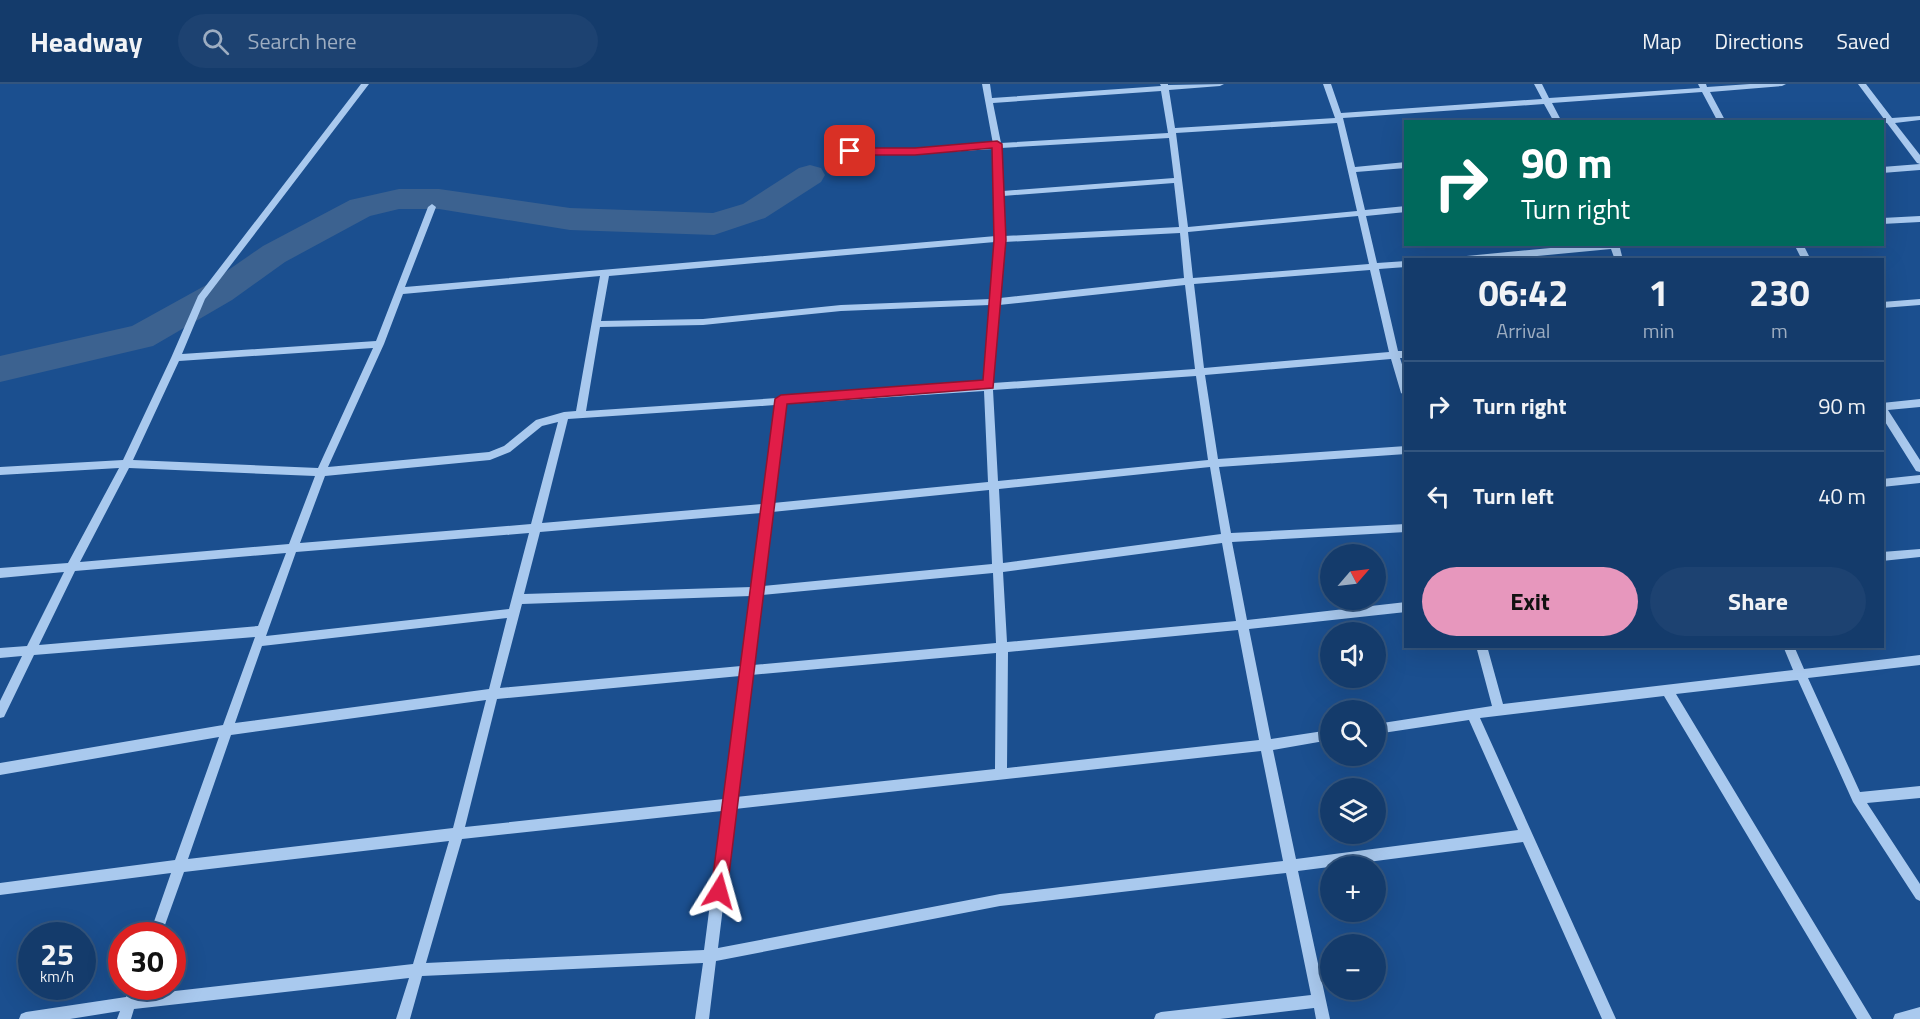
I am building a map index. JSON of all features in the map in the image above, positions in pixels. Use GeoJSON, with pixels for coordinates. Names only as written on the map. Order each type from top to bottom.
{"type":"FeatureCollection","features":[{"type":"Feature","properties":{"kind":"street"},"geometry":{"type":"LineString","coordinates":[[0,713],[70,568],[126,464],[176,358],[201,298],[365,84]]}},
{"type":"Feature","properties":{"kind":"street"},"geometry":{"type":"LineString","coordinates":[[986,84],[997,144],[999,194],[1000,240],[988,385],[1002,646],[1001,774]]}},
{"type":"Feature","properties":{"kind":"street"},"geometry":{"type":"LineString","coordinates":[[989,101],[1165,86],[1220,84]]}},
{"type":"Feature","properties":{"kind":"street"},"geometry":{"type":"LineString","coordinates":[[1327,84],[1339,118],[1394,355],[1404,387]]}},
{"type":"Feature","properties":{"kind":"street"},"geometry":{"type":"LineString","coordinates":[[1538,84],[1557,120]]}},
{"type":"Feature","properties":{"kind":"street"},"geometry":{"type":"LineString","coordinates":[[850,151],[915,152],[997,144],[1173,133],[1703,87],[1782,84]]}},
{"type":"Feature","properties":{"kind":"street"},"geometry":{"type":"LineString","coordinates":[[1862,84],[1886,121],[1920,161]]}},
{"type":"Feature","properties":{"kind":"street"},"geometry":{"type":"LineString","coordinates":[[1165,86],[1173,133],[1199,372],[1214,463],[1267,745],[1323,1019]]}},
{"type":"Feature","properties":{"kind":"street"},"geometry":{"type":"LineString","coordinates":[[1703,87],[1721,120]]}},
{"type":"Feature","properties":{"kind":"street"},"geometry":{"type":"LineString","coordinates":[[1886,121],[1920,118]]}},
{"type":"Feature","properties":{"kind":"street"},"geometry":{"type":"LineString","coordinates":[[1352,170],[1404,165]]}},
{"type":"Feature","properties":{"kind":"street"},"geometry":{"type":"LineString","coordinates":[[1884,170],[1920,167]]}},
{"type":"Feature","properties":{"kind":"street"},"geometry":{"type":"LineString","coordinates":[[999,194],[1178,180]]}},
{"type":"Feature","properties":{"kind":"street"},"geometry":{"type":"LineString","coordinates":[[160,922],[260,636],[321,472],[379,344],[432,207]]}},
{"type":"Feature","properties":{"kind":"street"},"geometry":{"type":"LineString","coordinates":[[399,291],[1000,240],[1183,230],[1404,209]]}},
{"type":"Feature","properties":{"kind":"street"},"geometry":{"type":"LineString","coordinates":[[1884,221],[1920,219]]}},
{"type":"Feature","properties":{"kind":"street"},"geometry":{"type":"LineString","coordinates":[[1477,258],[1603,246]]}},
{"type":"Feature","properties":{"kind":"street"},"geometry":{"type":"LineString","coordinates":[[596,324],[703,322],[841,308],[995,303],[1189,281],[1404,264]]}},
{"type":"Feature","properties":{"kind":"street"},"geometry":{"type":"LineString","coordinates":[[580,415],[605,272]]}},
{"type":"Feature","properties":{"kind":"street"},"geometry":{"type":"LineString","coordinates":[[1884,305],[1920,302]]}},
{"type":"Feature","properties":{"kind":"street"},"geometry":{"type":"LineString","coordinates":[[176,358],[379,344]]}},
{"type":"Feature","properties":{"kind":"street"},"geometry":{"type":"LineString","coordinates":[[0,471],[126,464],[321,472],[490,456],[507,448],[539,423],[564,416],[781,399],[1199,372],[1404,354]]}},
{"type":"Feature","properties":{"kind":"street"},"geometry":{"type":"LineString","coordinates":[[702,1019],[781,399]]}},
{"type":"Feature","properties":{"kind":"street"},"geometry":{"type":"LineString","coordinates":[[1884,408],[1920,404]]}},
{"type":"Feature","properties":{"kind":"street"},"geometry":{"type":"LineString","coordinates":[[1884,411],[1920,468]]}},
{"type":"Feature","properties":{"kind":"street"},"geometry":{"type":"LineString","coordinates":[[403,1019],[457,835],[564,416]]}},
{"type":"Feature","properties":{"kind":"street"},"geometry":{"type":"LineString","coordinates":[[0,573],[768,508],[1214,463],[1404,450]]}},
{"type":"Feature","properties":{"kind":"street"},"geometry":{"type":"LineString","coordinates":[[1884,483],[1920,479]]}},
{"type":"Feature","properties":{"kind":"street"},"geometry":{"type":"LineString","coordinates":[[517,599],[757,591],[999,568],[1227,538],[1404,528]]}},
{"type":"Feature","properties":{"kind":"street"},"geometry":{"type":"LineString","coordinates":[[1884,557],[1920,553]]}},
{"type":"Feature","properties":{"kind":"street"},"geometry":{"type":"LineString","coordinates":[[0,769],[227,730],[493,694],[1244,625],[1404,607]]}},
{"type":"Feature","properties":{"kind":"street"},"geometry":{"type":"LineString","coordinates":[[0,653],[30,648],[260,636],[513,613]]}},
{"type":"Feature","properties":{"kind":"street"},"geometry":{"type":"LineString","coordinates":[[1482,648],[1499,710]]}},
{"type":"Feature","properties":{"kind":"street"},"geometry":{"type":"LineString","coordinates":[[1789,648],[1857,798],[1920,895]]}},
{"type":"Feature","properties":{"kind":"street"},"geometry":{"type":"LineString","coordinates":[[1386,728],[1499,710],[1920,660]]}},
{"type":"Feature","properties":{"kind":"street"},"geometry":{"type":"LineString","coordinates":[[1667,690],[1866,1019]]}},
{"type":"Feature","properties":{"kind":"street"},"geometry":{"type":"LineString","coordinates":[[1473,715],[1609,1019]]}},
{"type":"Feature","properties":{"kind":"street"},"geometry":{"type":"LineString","coordinates":[[0,889],[181,866],[1267,745],[1320,737]]}},
{"type":"Feature","properties":{"kind":"street"},"geometry":{"type":"LineString","coordinates":[[1857,798],[1920,792]]}},
{"type":"Feature","properties":{"kind":"street"},"geometry":{"type":"LineString","coordinates":[[26,1019],[130,1003],[418,970],[710,956],[1000,900],[1292,866],[1527,835]]}},
{"type":"Feature","properties":{"kind":"street"},"geometry":{"type":"LineString","coordinates":[[124,1019],[131,1000]]}},
{"type":"Feature","properties":{"kind":"street"},"geometry":{"type":"LineString","coordinates":[[1161,1019],[1319,1000]]}},
{"type":"Feature","properties":{"kind":"street"},"geometry":{"type":"LineString","coordinates":[[1900,1019],[1920,1014]]}},
{"type":"Feature","properties":{"kind":"waterway"},"geometry":{"type":"LineString","coordinates":[[0,369],[141,337],[220,292],[274,254],[361,207],[399,199],[439,199],[570,219],[714,224],[754,211],[810,175]]}},
{"type":"Feature","properties":{"kind":"route"},"geometry":{"type":"LineString","coordinates":[[719,891],[781,399],[988,385],[1000,240],[997,144],[915,152],[850,151]]}}]}
